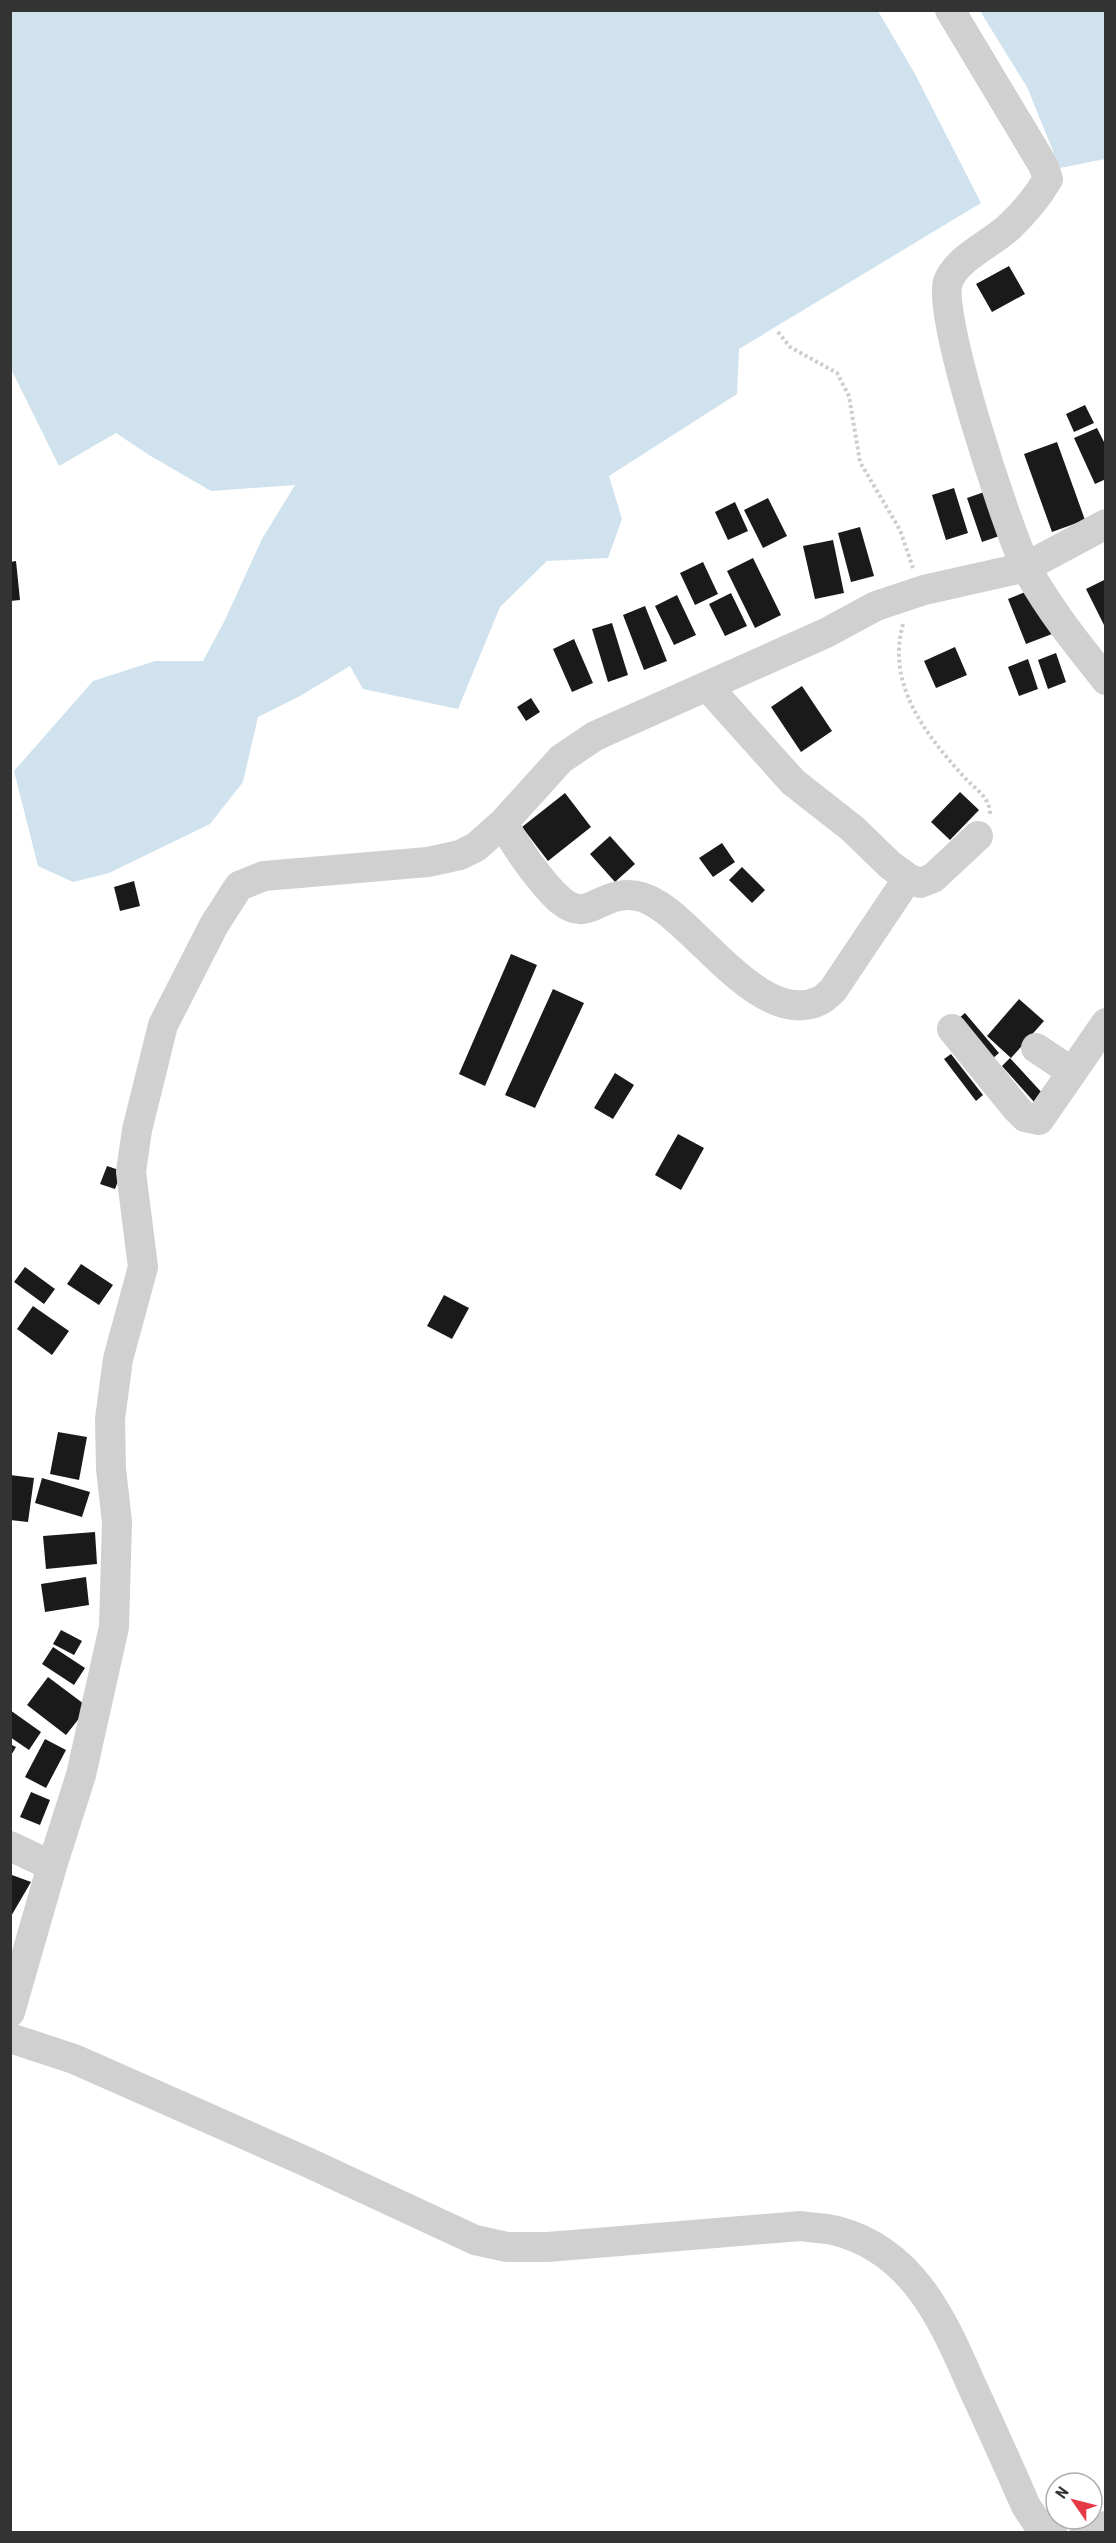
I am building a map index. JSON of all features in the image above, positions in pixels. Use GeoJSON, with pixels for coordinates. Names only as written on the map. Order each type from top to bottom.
{"type":"FeatureCollection","features":[{"type":"Feature","properties":{"kind":"street"},"geometry":{"type":"LineString","coordinates":[[950,10],[1043,165],[1048,180],[1038,196],[1008,228],[952,272],[946,285],[952,331],[976,424],[1003,508],[1026,567],[1051,609],[1106,680]]}},
{"type":"Feature","properties":{"kind":"street"},"geometry":{"type":"LineString","coordinates":[[10,2012],[81,1775],[114,1627],[117,1522],[111,1469],[110,1419],[118,1359],[143,1267],[131,1172],[137,1130],[163,1025],[214,925],[239,886],[272,875],[428,862],[460,855],[476,847],[503,823],[561,759],[595,736],[826,633],[876,606],[917,592],[1026,567],[1106,524]]}},
{"type":"Feature","properties":{"kind":"street"},"geometry":{"type":"LineString","coordinates":[[707,686],[793,782],[853,829],[908,878],[920,883],[933,878],[978,836]]}},
{"type":"Feature","properties":{"kind":"street"},"geometry":{"type":"LineString","coordinates":[[503,823],[518,850],[561,900],[577,910],[591,908],[616,896],[635,894],[659,905],[720,960],[766,996],[784,1005],[800,1006],[820,1001],[833,990],[908,878]]}},
{"type":"Feature","properties":{"kind":"street"},"geometry":{"type":"LineString","coordinates":[[952,1029],[1025,1117],[1039,1120],[1106,1023]]}},
{"type":"Feature","properties":{"kind":"street"},"geometry":{"type":"LineString","coordinates":[[1036,1048],[1072,1072]]}},
{"type":"Feature","properties":{"kind":"street"},"geometry":{"type":"LineString","coordinates":[[10,1846],[52,1866]]}},
{"type":"Feature","properties":{"kind":"street"},"geometry":{"type":"LineString","coordinates":[[10,2038],[74,2059],[307,2162],[475,2240],[507,2247],[548,2247],[801,2226],[838,2231],[870,2245],[891,2259],[920,2285],[946,2327],[1026,2506],[1036,2521],[1052,2532]]}},
{"type":"Feature","properties":{"kind":"street"},"geometry":{"type":"LineString","coordinates":[[1085,2532],[1106,2526]]}},
{"type":"Feature","properties":{"kind":"path"},"geometry":{"type":"LineString","coordinates":[[778,332],[790,346],[837,373],[849,396],[860,462],[900,530],[917,592],[898,647],[902,681],[909,704],[947,758],[986,799],[990,815],[978,836]]}},
{"type":"Feature","properties":{"kind":"water"},"geometry":{"type":"Polygon","coordinates":[[[11,10],[878,11],[915,74],[981,203],[739,349],[737,394],[609,476],[622,519],[608,558],[547,561],[500,607],[458,709],[363,689],[350,666],[300,696],[258,717],[243,782],[210,824],[109,873],[73,882],[38,866],[14,771],[93,681],[155,661],[203,661],[224,622],[262,539],[295,485],[211,491],[116,433],[59,466],[11,369],[11,10]]]}},
{"type":"Feature","properties":{"kind":"water"},"geometry":{"type":"Polygon","coordinates":[[[980,11],[1105,11],[1105,159],[1060,168],[1027,87],[980,11]]]}},
{"type":"Feature","properties":{"kind":"building"},"geometry":{"type":"Polygon","coordinates":[[[1009,266],[1025,294],[992,312],[976,284],[1009,266]]]}},
{"type":"Feature","properties":{"kind":"building"},"geometry":{"type":"Polygon","coordinates":[[[1085,405],[1094,423],[1074,432],[1066,414],[1085,405]]]}},
{"type":"Feature","properties":{"kind":"building"},"geometry":{"type":"Polygon","coordinates":[[[1097,428],[1106,446],[1106,479],[1095,484],[1074,438],[1097,428]]]}},
{"type":"Feature","properties":{"kind":"building"},"geometry":{"type":"Polygon","coordinates":[[[1057,442],[1085,520],[1052,532],[1024,454],[1057,442]]]}},
{"type":"Feature","properties":{"kind":"building"},"geometry":{"type":"Polygon","coordinates":[[[954,488],[968,533],[946,540],[932,495],[954,488]]]}},
{"type":"Feature","properties":{"kind":"building"},"geometry":{"type":"Polygon","coordinates":[[[990,490],[1005,534],[982,542],[967,498],[990,490]]]}},
{"type":"Feature","properties":{"kind":"building"},"geometry":{"type":"Polygon","coordinates":[[[768,498],[787,536],[763,548],[744,510],[768,498]]]}},
{"type":"Feature","properties":{"kind":"building"},"geometry":{"type":"Polygon","coordinates":[[[735,502],[748,531],[728,540],[715,512],[735,502]]]}},
{"type":"Feature","properties":{"kind":"building"},"geometry":{"type":"Polygon","coordinates":[[[860,527],[874,576],[851,582],[838,533],[860,527]]]}},
{"type":"Feature","properties":{"kind":"building"},"geometry":{"type":"Polygon","coordinates":[[[833,540],[844,593],[815,599],[803,546],[833,540]]]}},
{"type":"Feature","properties":{"kind":"building"},"geometry":{"type":"Polygon","coordinates":[[[753,558],[781,615],[755,628],[727,571],[753,558]]]}},
{"type":"Feature","properties":{"kind":"building"},"geometry":{"type":"Polygon","coordinates":[[[16,561],[20,600],[10,601],[10,562],[16,561]]]}},
{"type":"Feature","properties":{"kind":"building"},"geometry":{"type":"Polygon","coordinates":[[[703,562],[718,594],[695,605],[680,573],[703,562]]]}},
{"type":"Feature","properties":{"kind":"building"},"geometry":{"type":"Polygon","coordinates":[[[1106,579],[1106,629],[1086,589],[1106,579]]]}},
{"type":"Feature","properties":{"kind":"building"},"geometry":{"type":"Polygon","coordinates":[[[1035,588],[1052,634],[1026,644],[1008,599],[1035,588]]]}},
{"type":"Feature","properties":{"kind":"building"},"geometry":{"type":"Polygon","coordinates":[[[731,593],[747,626],[725,636],[709,604],[731,593]]]}},
{"type":"Feature","properties":{"kind":"building"},"geometry":{"type":"Polygon","coordinates":[[[677,595],[696,635],[674,645],[655,606],[677,595]]]}},
{"type":"Feature","properties":{"kind":"building"},"geometry":{"type":"Polygon","coordinates":[[[645,606],[667,661],[644,670],[623,615],[645,606]]]}},
{"type":"Feature","properties":{"kind":"building"},"geometry":{"type":"Polygon","coordinates":[[[612,623],[628,675],[608,682],[592,629],[612,623]]]}},
{"type":"Feature","properties":{"kind":"building"},"geometry":{"type":"Polygon","coordinates":[[[574,639],[593,683],[572,692],[553,649],[574,639]]]}},
{"type":"Feature","properties":{"kind":"building"},"geometry":{"type":"Polygon","coordinates":[[[955,647],[967,675],[936,688],[924,661],[955,647]]]}},
{"type":"Feature","properties":{"kind":"building"},"geometry":{"type":"Polygon","coordinates":[[[1056,653],[1066,682],[1048,689],[1038,660],[1056,653]]]}},
{"type":"Feature","properties":{"kind":"building"},"geometry":{"type":"Polygon","coordinates":[[[1028,659],[1038,689],[1019,696],[1008,667],[1028,659]]]}},
{"type":"Feature","properties":{"kind":"building"},"geometry":{"type":"Polygon","coordinates":[[[802,686],[832,731],[801,752],[771,707],[802,686]]]}},
{"type":"Feature","properties":{"kind":"building"},"geometry":{"type":"Polygon","coordinates":[[[531,698],[540,712],[526,721],[517,707],[531,698]]]}},
{"type":"Feature","properties":{"kind":"building"},"geometry":{"type":"Polygon","coordinates":[[[960,792],[979,810],[950,840],[931,822],[960,792]]]}},
{"type":"Feature","properties":{"kind":"building"},"geometry":{"type":"Polygon","coordinates":[[[565,793],[591,827],[548,861],[522,827],[565,793]]]}},
{"type":"Feature","properties":{"kind":"building"},"geometry":{"type":"Polygon","coordinates":[[[610,836],[635,864],[615,882],[590,854],[610,836]]]}},
{"type":"Feature","properties":{"kind":"building"},"geometry":{"type":"Polygon","coordinates":[[[722,843],[735,862],[713,877],[699,858],[722,843]]]}},
{"type":"Feature","properties":{"kind":"building"},"geometry":{"type":"Polygon","coordinates":[[[742,867],[765,890],[752,903],[729,880],[742,867]]]}},
{"type":"Feature","properties":{"kind":"building"},"geometry":{"type":"Polygon","coordinates":[[[134,881],[140,906],[120,911],[114,887],[134,881]]]}},
{"type":"Feature","properties":{"kind":"building"},"geometry":{"type":"Polygon","coordinates":[[[511,954],[537,965],[485,1086],[459,1074],[511,954]]]}},
{"type":"Feature","properties":{"kind":"building"},"geometry":{"type":"Polygon","coordinates":[[[553,989],[584,1003],[535,1108],[505,1095],[553,989]]]}},
{"type":"Feature","properties":{"kind":"building"},"geometry":{"type":"Polygon","coordinates":[[[1019,999],[1044,1021],[1011,1058],[987,1036],[1019,999]]]}},
{"type":"Feature","properties":{"kind":"building"},"geometry":{"type":"Polygon","coordinates":[[[965,1013],[999,1053],[992,1059],[958,1019],[965,1013]]]}},
{"type":"Feature","properties":{"kind":"building"},"geometry":{"type":"Polygon","coordinates":[[[951,1054],[983,1095],[976,1101],[944,1059],[951,1054]]]}},
{"type":"Feature","properties":{"kind":"building"},"geometry":{"type":"Polygon","coordinates":[[[1010,1058],[1044,1095],[1035,1103],[1002,1066],[1010,1058]]]}},
{"type":"Feature","properties":{"kind":"building"},"geometry":{"type":"Polygon","coordinates":[[[615,1073],[634,1085],[613,1119],[594,1108],[615,1073]]]}},
{"type":"Feature","properties":{"kind":"building"},"geometry":{"type":"Polygon","coordinates":[[[678,1134],[704,1148],[681,1190],[655,1175],[678,1134]]]}},
{"type":"Feature","properties":{"kind":"building"},"geometry":{"type":"Polygon","coordinates":[[[107,1166],[122,1171],[115,1189],[100,1184],[107,1166]]]}},
{"type":"Feature","properties":{"kind":"building"},"geometry":{"type":"Polygon","coordinates":[[[81,1264],[113,1285],[99,1305],[67,1284],[81,1264]]]}},
{"type":"Feature","properties":{"kind":"building"},"geometry":{"type":"Polygon","coordinates":[[[25,1267],[55,1289],[44,1304],[14,1282],[25,1267]]]}},
{"type":"Feature","properties":{"kind":"building"},"geometry":{"type":"Polygon","coordinates":[[[444,1295],[469,1308],[452,1339],[427,1326],[444,1295]]]}},
{"type":"Feature","properties":{"kind":"building"},"geometry":{"type":"Polygon","coordinates":[[[33,1306],[69,1331],[52,1355],[17,1329],[33,1306]]]}},
{"type":"Feature","properties":{"kind":"building"},"geometry":{"type":"Polygon","coordinates":[[[58,1432],[87,1437],[79,1480],[50,1474],[58,1432]]]}},
{"type":"Feature","properties":{"kind":"building"},"geometry":{"type":"Polygon","coordinates":[[[10,1475],[34,1478],[28,1522],[10,1520],[10,1475]]]}},
{"type":"Feature","properties":{"kind":"building"},"geometry":{"type":"Polygon","coordinates":[[[42,1478],[90,1492],[82,1517],[35,1503],[42,1478]]]}},
{"type":"Feature","properties":{"kind":"building"},"geometry":{"type":"Polygon","coordinates":[[[95,1532],[97,1564],[46,1569],[43,1536],[95,1532]]]}},
{"type":"Feature","properties":{"kind":"building"},"geometry":{"type":"Polygon","coordinates":[[[86,1577],[89,1605],[45,1612],[41,1584],[86,1577]]]}},
{"type":"Feature","properties":{"kind":"building"},"geometry":{"type":"Polygon","coordinates":[[[61,1630],[82,1641],[74,1655],[53,1644],[61,1630]]]}},
{"type":"Feature","properties":{"kind":"building"},"geometry":{"type":"Polygon","coordinates":[[[53,1647],[85,1668],[74,1685],[42,1664],[53,1647]]]}},
{"type":"Feature","properties":{"kind":"building"},"geometry":{"type":"Polygon","coordinates":[[[48,1677],[88,1707],[66,1735],[27,1705],[48,1677]]]}},
{"type":"Feature","properties":{"kind":"building"},"geometry":{"type":"Polygon","coordinates":[[[10,1710],[41,1732],[29,1750],[10,1737],[10,1710]]]}},
{"type":"Feature","properties":{"kind":"building"},"geometry":{"type":"Polygon","coordinates":[[[45,1739],[66,1750],[46,1788],[25,1777],[45,1739]]]}},
{"type":"Feature","properties":{"kind":"building"},"geometry":{"type":"Polygon","coordinates":[[[10,1744],[16,1747],[10,1757],[10,1744]]]}},
{"type":"Feature","properties":{"kind":"building"},"geometry":{"type":"Polygon","coordinates":[[[31,1792],[50,1800],[40,1825],[20,1817],[31,1792]]]}},
{"type":"Feature","properties":{"kind":"building"},"geometry":{"type":"Polygon","coordinates":[[[12,1875],[31,1882],[10,1918],[10,1878],[12,1875]]]}}]}
